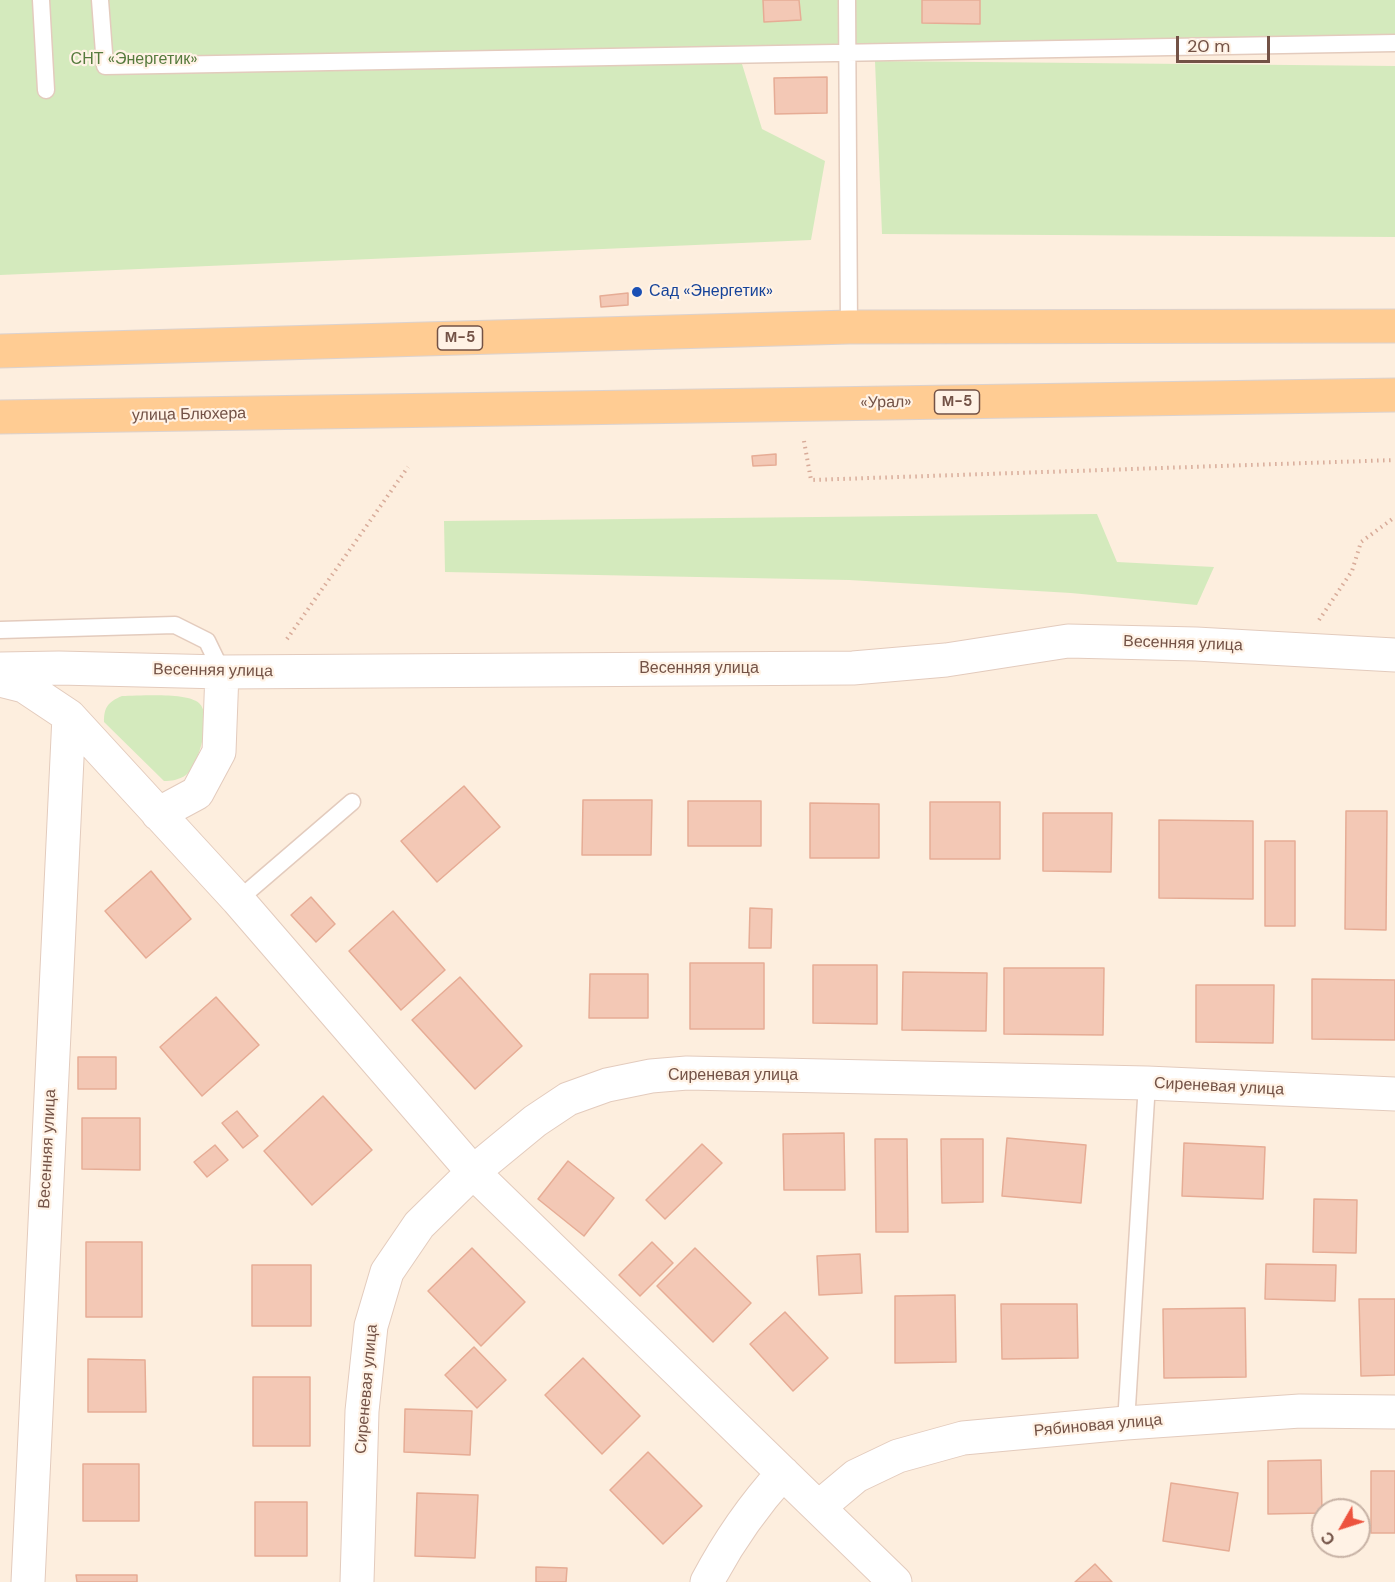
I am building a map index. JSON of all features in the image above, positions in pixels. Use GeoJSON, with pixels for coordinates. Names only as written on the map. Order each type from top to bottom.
{"type":"FeatureCollection","features":[{"type":"Feature","properties":{"kind":"main road","name":"М-5"},"geometry":{"type":"LineString","coordinates":[[0,351],[849,327],[1395,326]]}},
{"type":"Feature","properties":{"kind":"main road","name":"«Урал»"},"geometry":{"type":"LineString","coordinates":[[377,412],[1395,394]]}},
{"type":"Feature","properties":{"kind":"main road","name":"улица Блюхера"},"geometry":{"type":"LineString","coordinates":[[0,417],[377,412]]}},
{"type":"Feature","properties":{"kind":"street","name":"Весенняя улица"},"geometry":{"type":"LineString","coordinates":[[0,669],[264,672],[854,668],[946,660],[1068,640],[1196,644],[1395,655]]}},
{"type":"Feature","properties":{"kind":"street"},"geometry":{"type":"LineString","coordinates":[[158,814],[197,793],[219,752],[222,672]]}},
{"type":"Feature","properties":{"kind":"street"},"geometry":{"type":"LineString","coordinates":[[0,680],[24,686],[69,716],[238,900],[472,1173],[895,1582]]}},
{"type":"Feature","properties":{"kind":"street","name":"Весенняя улица"},"geometry":{"type":"LineString","coordinates":[[28,1582],[69,716]]}},
{"type":"Feature","properties":{"kind":"street","name":"Сиреневая улица"},"geometry":{"type":"LineString","coordinates":[[357,1582],[362,1411],[371,1326],[387,1272],[419,1225],[472,1173],[536,1121],[568,1100],[607,1085],[651,1076],[687,1073],[1147,1083],[1395,1095]]}},
{"type":"Feature","properties":{"kind":"street","name":"Рябиновая улица"},"geometry":{"type":"LineString","coordinates":[[819,1508],[856,1476],[898,1456],[963,1438],[1126,1422],[1300,1411],[1395,1412]]}},
{"type":"Feature","properties":{"kind":"street"},"geometry":{"type":"LineString","coordinates":[[707,1582],[726,1546],[783,1473]]}},
{"type":"Feature","properties":{"kind":"lane"},"geometry":{"type":"LineString","coordinates":[[41,0],[45,90]]}},
{"type":"Feature","properties":{"kind":"lane"},"geometry":{"type":"LineString","coordinates":[[100,0],[105,66],[847,54],[1395,42]]}},
{"type":"Feature","properties":{"kind":"lane"},"geometry":{"type":"LineString","coordinates":[[841,0],[847,23]]}},
{"type":"Feature","properties":{"kind":"lane"},"geometry":{"type":"LineString","coordinates":[[847,0],[849,327]]}},
{"type":"Feature","properties":{"kind":"lane"},"geometry":{"type":"LineString","coordinates":[[0,630],[175,625],[207,641],[222,672]]}},
{"type":"Feature","properties":{"kind":"lane"},"geometry":{"type":"LineString","coordinates":[[238,900],[352,802]]}},
{"type":"Feature","properties":{"kind":"lane"},"geometry":{"type":"LineString","coordinates":[[1126,1422],[1147,1083]]}},
{"type":"Feature","properties":{"kind":"path"},"geometry":{"type":"LineString","coordinates":[[804,441],[811,480],[1395,460]]}},
{"type":"Feature","properties":{"kind":"path"},"geometry":{"type":"LineString","coordinates":[[264,672],[408,467]]}},
{"type":"Feature","properties":{"kind":"path"},"geometry":{"type":"LineString","coordinates":[[1298,650],[1352,571],[1361,542],[1395,517]]}},
{"type":"Feature","properties":{"kind":"green space","name":"СНТ «Энергетик»"},"geometry":{"type":"Polygon","coordinates":[[[0,0],[1395,0],[1395,51],[738,51],[762,129],[825,161],[811,240],[0,275],[0,0]]]}},
{"type":"Feature","properties":{"kind":"green space"},"geometry":{"type":"Polygon","coordinates":[[[875,61],[1395,66],[1395,237],[882,234],[875,61]]]}},
{"type":"Feature","properties":{"kind":"green space"},"geometry":{"type":"Polygon","coordinates":[[[1097,514],[1117,562],[1214,567],[1197,605],[1071,593],[849,580],[445,572],[444,521],[1097,514]]]}},
{"type":"Feature","properties":{"kind":"green space"},"geometry":{"type":"Polygon","coordinates":[[[122,696],[174,696],[199,703],[205,718],[203,740],[191,770],[186,775],[175,780],[164,781],[104,722],[108,706],[113,700],[122,696]]]}},
{"type":"Feature","properties":{"kind":"building"},"geometry":{"type":"Polygon","coordinates":[[[763,0],[799,0],[801,20],[764,22],[763,0]]]}},
{"type":"Feature","properties":{"kind":"building"},"geometry":{"type":"Polygon","coordinates":[[[922,0],[980,0],[980,24],[922,23],[922,0]]]}},
{"type":"Feature","properties":{"kind":"building"},"geometry":{"type":"Polygon","coordinates":[[[827,77],[827,113],[775,114],[774,78],[827,77]]]}},
{"type":"Feature","properties":{"kind":"building"},"geometry":{"type":"Polygon","coordinates":[[[628,293],[628,305],[601,307],[600,296],[628,293]]]}},
{"type":"Feature","properties":{"kind":"building"},"geometry":{"type":"Polygon","coordinates":[[[776,454],[776,465],[753,466],[752,456],[776,454]]]}},
{"type":"Feature","properties":{"kind":"building"},"geometry":{"type":"Polygon","coordinates":[[[464,786],[500,827],[437,882],[401,841],[464,786]]]}},
{"type":"Feature","properties":{"kind":"building"},"geometry":{"type":"Polygon","coordinates":[[[583,800],[652,800],[651,855],[582,855],[583,800]]]}},
{"type":"Feature","properties":{"kind":"building"},"geometry":{"type":"Polygon","coordinates":[[[688,801],[761,801],[761,846],[688,846],[688,801]]]}},
{"type":"Feature","properties":{"kind":"building"},"geometry":{"type":"Polygon","coordinates":[[[930,802],[1000,802],[1000,859],[930,859],[930,802]]]}},
{"type":"Feature","properties":{"kind":"building"},"geometry":{"type":"Polygon","coordinates":[[[810,803],[879,804],[879,858],[810,858],[810,803]]]}},
{"type":"Feature","properties":{"kind":"building"},"geometry":{"type":"Polygon","coordinates":[[[1346,811],[1387,811],[1386,930],[1345,929],[1346,811]]]}},
{"type":"Feature","properties":{"kind":"building"},"geometry":{"type":"Polygon","coordinates":[[[1043,813],[1112,813],[1111,872],[1043,871],[1043,813]]]}},
{"type":"Feature","properties":{"kind":"building"},"geometry":{"type":"Polygon","coordinates":[[[1159,820],[1253,821],[1253,899],[1159,898],[1159,820]]]}},
{"type":"Feature","properties":{"kind":"building"},"geometry":{"type":"Polygon","coordinates":[[[1265,841],[1295,841],[1295,926],[1265,926],[1265,841]]]}},
{"type":"Feature","properties":{"kind":"building"},"geometry":{"type":"Polygon","coordinates":[[[151,871],[191,919],[146,958],[105,911],[151,871]]]}},
{"type":"Feature","properties":{"kind":"building"},"geometry":{"type":"Polygon","coordinates":[[[311,897],[335,924],[316,942],[291,915],[311,897]]]}},
{"type":"Feature","properties":{"kind":"building"},"geometry":{"type":"Polygon","coordinates":[[[750,908],[772,909],[771,948],[749,948],[750,908]]]}},
{"type":"Feature","properties":{"kind":"building"},"geometry":{"type":"Polygon","coordinates":[[[393,911],[445,970],[401,1010],[349,951],[393,911]]]}},
{"type":"Feature","properties":{"kind":"building"},"geometry":{"type":"Polygon","coordinates":[[[690,963],[764,963],[764,1029],[690,1029],[690,963]]]}},
{"type":"Feature","properties":{"kind":"building"},"geometry":{"type":"Polygon","coordinates":[[[813,965],[877,965],[877,1024],[813,1023],[813,965]]]}},
{"type":"Feature","properties":{"kind":"building"},"geometry":{"type":"Polygon","coordinates":[[[1004,968],[1104,968],[1103,1035],[1004,1034],[1004,968]]]}},
{"type":"Feature","properties":{"kind":"building"},"geometry":{"type":"Polygon","coordinates":[[[903,972],[987,973],[986,1031],[902,1030],[903,972]]]}},
{"type":"Feature","properties":{"kind":"building"},"geometry":{"type":"Polygon","coordinates":[[[590,974],[648,974],[648,1018],[589,1018],[590,974]]]}},
{"type":"Feature","properties":{"kind":"building"},"geometry":{"type":"Polygon","coordinates":[[[460,977],[522,1046],[475,1089],[412,1020],[460,977]]]}},
{"type":"Feature","properties":{"kind":"building"},"geometry":{"type":"Polygon","coordinates":[[[1312,979],[1395,980],[1395,1040],[1312,1039],[1312,979]]]}},
{"type":"Feature","properties":{"kind":"building"},"geometry":{"type":"Polygon","coordinates":[[[1196,985],[1274,985],[1273,1043],[1196,1042],[1196,985]]]}},
{"type":"Feature","properties":{"kind":"building"},"geometry":{"type":"Polygon","coordinates":[[[216,997],[259,1045],[202,1096],[160,1047],[216,997]]]}},
{"type":"Feature","properties":{"kind":"building"},"geometry":{"type":"Polygon","coordinates":[[[78,1057],[116,1057],[116,1089],[78,1089],[78,1057]]]}},
{"type":"Feature","properties":{"kind":"building"},"geometry":{"type":"Polygon","coordinates":[[[323,1096],[372,1150],[312,1205],[264,1151],[323,1096]]]}},
{"type":"Feature","properties":{"kind":"building"},"geometry":{"type":"Polygon","coordinates":[[[237,1111],[258,1136],[243,1148],[222,1123],[237,1111]]]}},
{"type":"Feature","properties":{"kind":"building"},"geometry":{"type":"Polygon","coordinates":[[[82,1118],[140,1118],[140,1170],[82,1169],[82,1118]]]}},
{"type":"Feature","properties":{"kind":"building"},"geometry":{"type":"Polygon","coordinates":[[[844,1133],[845,1190],[784,1190],[783,1134],[844,1133]]]}},
{"type":"Feature","properties":{"kind":"building"},"geometry":{"type":"Polygon","coordinates":[[[1007,1138],[1086,1145],[1081,1203],[1002,1196],[1007,1138]]]}},
{"type":"Feature","properties":{"kind":"building"},"geometry":{"type":"Polygon","coordinates":[[[875,1139],[907,1139],[908,1232],[876,1232],[875,1139]]]}},
{"type":"Feature","properties":{"kind":"building"},"geometry":{"type":"Polygon","coordinates":[[[941,1139],[983,1139],[983,1202],[942,1203],[941,1139]]]}},
{"type":"Feature","properties":{"kind":"building"},"geometry":{"type":"Polygon","coordinates":[[[1184,1143],[1265,1147],[1263,1199],[1182,1196],[1184,1143]]]}},
{"type":"Feature","properties":{"kind":"building"},"geometry":{"type":"Polygon","coordinates":[[[702,1144],[722,1163],[665,1219],[646,1200],[702,1144]]]}},
{"type":"Feature","properties":{"kind":"building"},"geometry":{"type":"Polygon","coordinates":[[[215,1145],[228,1160],[207,1177],[194,1162],[215,1145]]]}},
{"type":"Feature","properties":{"kind":"building"},"geometry":{"type":"Polygon","coordinates":[[[568,1161],[614,1198],[584,1236],[538,1199],[568,1161]]]}},
{"type":"Feature","properties":{"kind":"building"},"geometry":{"type":"Polygon","coordinates":[[[1314,1199],[1357,1200],[1356,1253],[1313,1252],[1314,1199]]]}},
{"type":"Feature","properties":{"kind":"building"},"geometry":{"type":"Polygon","coordinates":[[[86,1242],[142,1242],[142,1317],[86,1317],[86,1242]]]}},
{"type":"Feature","properties":{"kind":"building"},"geometry":{"type":"Polygon","coordinates":[[[652,1242],[673,1263],[640,1296],[619,1275],[652,1242]]]}},
{"type":"Feature","properties":{"kind":"building"},"geometry":{"type":"Polygon","coordinates":[[[472,1248],[525,1302],[481,1346],[428,1291],[472,1248]]]}},
{"type":"Feature","properties":{"kind":"building"},"geometry":{"type":"Polygon","coordinates":[[[695,1248],[751,1303],[713,1342],[657,1286],[695,1248]]]}},
{"type":"Feature","properties":{"kind":"building"},"geometry":{"type":"Polygon","coordinates":[[[860,1254],[862,1293],[819,1295],[817,1256],[860,1254]]]}},
{"type":"Feature","properties":{"kind":"building"},"geometry":{"type":"Polygon","coordinates":[[[1266,1264],[1336,1265],[1335,1301],[1265,1299],[1266,1264]]]}},
{"type":"Feature","properties":{"kind":"building"},"geometry":{"type":"Polygon","coordinates":[[[252,1265],[311,1265],[311,1326],[252,1326],[252,1265]]]}},
{"type":"Feature","properties":{"kind":"building"},"geometry":{"type":"Polygon","coordinates":[[[955,1295],[956,1362],[895,1363],[895,1296],[955,1295]]]}},
{"type":"Feature","properties":{"kind":"building"},"geometry":{"type":"Polygon","coordinates":[[[1359,1299],[1395,1299],[1395,1375],[1361,1376],[1359,1299]]]}},
{"type":"Feature","properties":{"kind":"building"},"geometry":{"type":"Polygon","coordinates":[[[1001,1304],[1077,1304],[1078,1358],[1002,1359],[1001,1304]]]}},
{"type":"Feature","properties":{"kind":"building"},"geometry":{"type":"Polygon","coordinates":[[[1245,1308],[1246,1377],[1164,1378],[1163,1309],[1245,1308]]]}},
{"type":"Feature","properties":{"kind":"building"},"geometry":{"type":"Polygon","coordinates":[[[785,1312],[828,1358],[793,1391],[750,1344],[785,1312]]]}},
{"type":"Feature","properties":{"kind":"building"},"geometry":{"type":"Polygon","coordinates":[[[474,1347],[506,1380],[477,1408],[445,1375],[474,1347]]]}},
{"type":"Feature","properties":{"kind":"building"},"geometry":{"type":"Polygon","coordinates":[[[583,1358],[640,1416],[602,1454],[545,1395],[583,1358]]]}},
{"type":"Feature","properties":{"kind":"building"},"geometry":{"type":"Polygon","coordinates":[[[88,1359],[145,1360],[146,1412],[88,1412],[88,1359]]]}},
{"type":"Feature","properties":{"kind":"building"},"geometry":{"type":"Polygon","coordinates":[[[253,1377],[310,1377],[310,1446],[253,1446],[253,1377]]]}},
{"type":"Feature","properties":{"kind":"building"},"geometry":{"type":"Polygon","coordinates":[[[405,1409],[472,1411],[470,1455],[404,1452],[405,1409]]]}},
{"type":"Feature","properties":{"kind":"building"},"geometry":{"type":"Polygon","coordinates":[[[648,1452],[702,1506],[663,1544],[610,1490],[648,1452]]]}},
{"type":"Feature","properties":{"kind":"building"},"geometry":{"type":"Polygon","coordinates":[[[1321,1460],[1322,1498],[1311,1498],[1311,1513],[1268,1514],[1268,1461],[1321,1460]]]}},
{"type":"Feature","properties":{"kind":"building"},"geometry":{"type":"Polygon","coordinates":[[[83,1464],[139,1464],[139,1521],[83,1521],[83,1464]]]}},
{"type":"Feature","properties":{"kind":"building"},"geometry":{"type":"Polygon","coordinates":[[[1371,1471],[1395,1471],[1395,1533],[1371,1533],[1371,1471]]]}},
{"type":"Feature","properties":{"kind":"building"},"geometry":{"type":"Polygon","coordinates":[[[1171,1483],[1238,1493],[1229,1551],[1163,1541],[1171,1483]]]}},
{"type":"Feature","properties":{"kind":"building"},"geometry":{"type":"Polygon","coordinates":[[[417,1493],[478,1495],[475,1558],[415,1556],[417,1493]]]}},
{"type":"Feature","properties":{"kind":"building"},"geometry":{"type":"Polygon","coordinates":[[[255,1502],[307,1502],[307,1556],[255,1556],[255,1502]]]}},
{"type":"Feature","properties":{"kind":"building"},"geometry":{"type":"Polygon","coordinates":[[[1095,1564],[1112,1582],[1075,1582],[1095,1564]]]}},
{"type":"Feature","properties":{"kind":"building"},"geometry":{"type":"Polygon","coordinates":[[[536,1567],[567,1568],[566,1582],[536,1582],[536,1567]]]}},
{"type":"Feature","properties":{"kind":"building"},"geometry":{"type":"Polygon","coordinates":[[[76,1575],[137,1575],[137,1582],[77,1582],[76,1575]]]}},
{"type":"Feature","properties":{"kind":"place","name":"Сад «Энергетик»"},"geometry":{"type":"Point","coordinates":[637,292]}}]}
